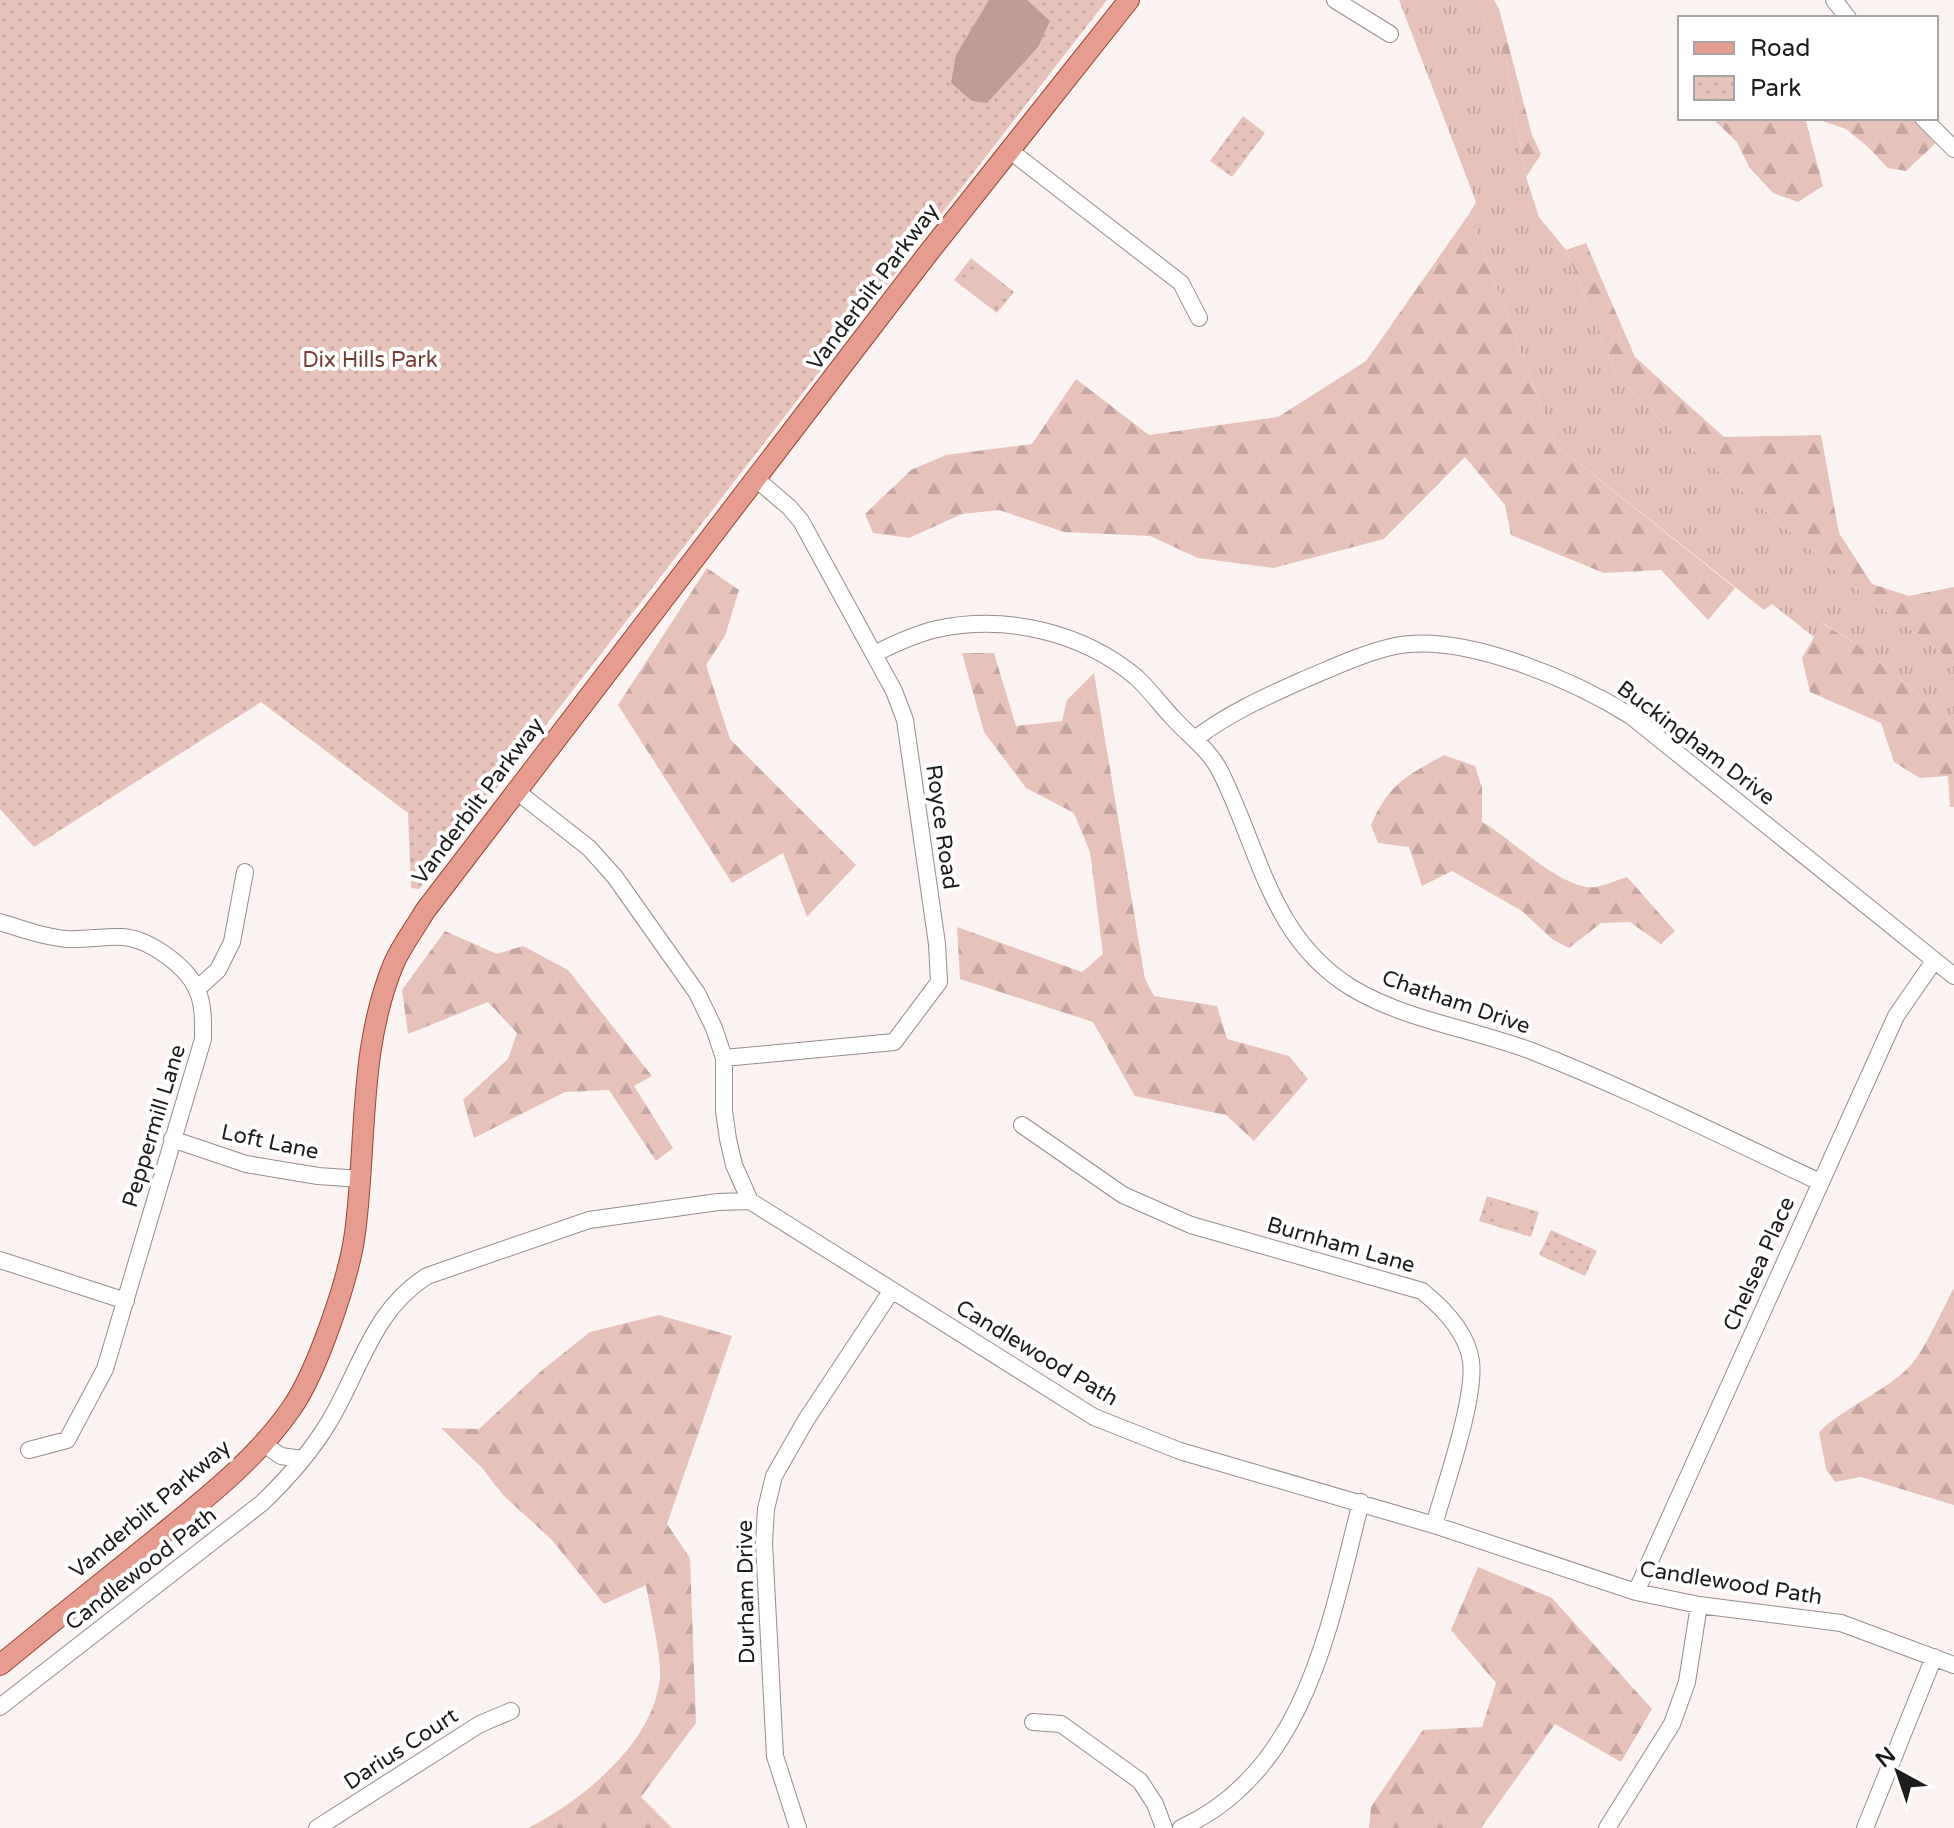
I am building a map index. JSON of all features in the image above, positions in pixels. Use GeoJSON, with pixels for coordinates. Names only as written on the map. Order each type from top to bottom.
{"type":"FeatureCollection","features":[{"type":"Feature","properties":{"kind":"main road","name":"Vanderbilt Parkway"},"geometry":{"type":"LineString","coordinates":[[0,1665],[213,1493],[264,1444],[293,1407],[313,1368],[353,1245],[361,1179],[369,1055],[379,1006],[395,961],[425,911],[515,790],[1009,150],[1129,0]]}},
{"type":"Feature","properties":{"kind":"street"},"geometry":{"type":"LineString","coordinates":[[1335,0],[1390,34]]}},
{"type":"Feature","properties":{"kind":"street"},"geometry":{"type":"LineString","coordinates":[[1834,0],[1846,16]]}},
{"type":"Feature","properties":{"kind":"street"},"geometry":{"type":"LineString","coordinates":[[1925,120],[1954,149]]}},
{"type":"Feature","properties":{"kind":"street"},"geometry":{"type":"LineString","coordinates":[[1009,150],[1181,283],[1199,318]]}},
{"type":"Feature","properties":{"kind":"street","name":"Royce Road"},"geometry":{"type":"LineString","coordinates":[[724,1058],[894,1042],[939,982],[937,944],[905,720],[876,653],[801,521],[756,479]]}},
{"type":"Feature","properties":{"kind":"street","name":"Chatham Drive"},"geometry":{"type":"LineString","coordinates":[[876,653],[907,638],[937,629],[972,624],[1013,625],[1085,645],[1113,660],[1137,678],[1174,720],[1196,738],[1219,768],[1285,922],[1320,965],[1394,1007],[1570,1066],[1820,1182]]}},
{"type":"Feature","properties":{"kind":"street","name":"Buckingham Drive"},"geometry":{"type":"LineString","coordinates":[[1196,738],[1224,717],[1271,694],[1343,663],[1395,646],[1440,644],[1486,654],[1577,685],[1631,716],[1954,976]]}},
{"type":"Feature","properties":{"kind":"street"},"geometry":{"type":"LineString","coordinates":[[515,790],[589,848],[615,877],[697,993],[724,1058],[724,1111],[728,1139],[734,1165],[750,1201]]}},
{"type":"Feature","properties":{"kind":"street"},"geometry":{"type":"LineString","coordinates":[[0,922],[56,937],[127,937],[172,959],[197,989],[218,970],[232,942],[245,872]]}},
{"type":"Feature","properties":{"kind":"street","name":"Chelsea Place"},"geometry":{"type":"LineString","coordinates":[[1636,1592],[1896,1016],[1934,961]]}},
{"type":"Feature","properties":{"kind":"street","name":"Peppermill Lane"},"geometry":{"type":"LineString","coordinates":[[29,1450],[67,1440],[105,1369],[203,1039],[203,1018],[197,989]]}},
{"type":"Feature","properties":{"kind":"street","name":"Burnham Lane"},"geometry":{"type":"LineString","coordinates":[[1022,1125],[1123,1195],[1157,1212],[1205,1229],[1422,1291],[1444,1309],[1462,1337],[1471,1361],[1468,1399],[1434,1525]]}},
{"type":"Feature","properties":{"kind":"street","name":"Loft Lane"},"geometry":{"type":"LineString","coordinates":[[172,1139],[246,1164],[318,1176],[361,1179]]}},
{"type":"Feature","properties":{"kind":"street","name":"Candlewood Path"},"geometry":{"type":"LineString","coordinates":[[0,1707],[262,1503],[327,1426],[349,1387],[377,1325],[407,1289],[427,1276],[589,1220],[718,1202],[750,1201],[1094,1417],[1180,1451],[1361,1502],[1636,1592],[1699,1605],[1841,1623],[1954,1665]]}},
{"type":"Feature","properties":{"kind":"street"},"geometry":{"type":"LineString","coordinates":[[0,1260],[126,1301]]}},
{"type":"Feature","properties":{"kind":"street","name":"Durham Drive"},"geometry":{"type":"LineString","coordinates":[[798,1828],[775,1756],[764,1543],[766,1509],[774,1476],[806,1420],[892,1290]]}},
{"type":"Feature","properties":{"kind":"street"},"geometry":{"type":"LineString","coordinates":[[264,1444],[281,1456],[302,1459]]}},
{"type":"Feature","properties":{"kind":"street"},"geometry":{"type":"LineString","coordinates":[[1181,1828],[1217,1809],[1247,1784],[1293,1718],[1309,1687],[1324,1646],[1361,1502]]}},
{"type":"Feature","properties":{"kind":"street"},"geometry":{"type":"LineString","coordinates":[[1607,1828],[1672,1724],[1687,1682],[1699,1605]]}},
{"type":"Feature","properties":{"kind":"street"},"geometry":{"type":"LineString","coordinates":[[1865,1828],[1934,1657]]}},
{"type":"Feature","properties":{"kind":"street","name":"Darius Court"},"geometry":{"type":"LineString","coordinates":[[317,1828],[480,1724],[511,1711]]}},
{"type":"Feature","properties":{"kind":"street"},"geometry":{"type":"LineString","coordinates":[[1033,1722],[1061,1724],[1124,1768],[1140,1781],[1148,1793],[1164,1828]]}},
{"type":"Feature","properties":{"kind":"green space","name":"Dix Hills Park"},"geometry":{"type":"Polygon","coordinates":[[[0,0],[1107,0],[419,889],[411,888],[408,813],[261,702],[34,847],[0,809],[0,0]]]}},
{"type":"Feature","properties":{"kind":"green space"},"geometry":{"type":"Polygon","coordinates":[[[1399,0],[1473,0],[1506,58],[1526,177],[1539,217],[1566,250],[1616,375],[1670,430],[1868,598],[1954,662],[1954,722],[1856,644],[1823,623],[1814,637],[1772,604],[1764,610],[1556,445],[1469,214],[1476,202],[1399,0]]]}},
{"type":"Feature","properties":{"kind":"green space"},"geometry":{"type":"Polygon","coordinates":[[[1473,0],[1494,0],[1499,9],[1532,135],[1541,154],[1526,177],[1506,58],[1473,0]]]}},
{"type":"Feature","properties":{"kind":"green space"},"geometry":{"type":"Polygon","coordinates":[[[1243,116],[1265,133],[1232,177],[1210,161],[1243,116]]]}},
{"type":"Feature","properties":{"kind":"green space"},"geometry":{"type":"Polygon","coordinates":[[[1714,120],[1806,120],[1823,186],[1798,202],[1773,193],[1749,167],[1737,142],[1714,120]]]}},
{"type":"Feature","properties":{"kind":"green space"},"geometry":{"type":"Polygon","coordinates":[[[1820,120],[1918,120],[1937,142],[1906,171],[1888,168],[1846,129],[1820,120]]]}},
{"type":"Feature","properties":{"kind":"green space"},"geometry":{"type":"Polygon","coordinates":[[[1469,214],[1556,445],[1735,588],[1708,620],[1661,570],[1604,573],[1511,535],[1505,505],[1465,457],[1384,539],[1273,568],[1198,558],[1150,536],[1064,532],[999,510],[962,514],[909,538],[873,533],[865,514],[911,470],[946,455],[1032,444],[1076,379],[1149,435],[1278,417],[1366,361],[1469,214]]]}},
{"type":"Feature","properties":{"kind":"green space"},"geometry":{"type":"Polygon","coordinates":[[[1586,243],[1635,357],[1724,437],[1821,435],[1839,533],[1872,584],[1909,596],[1954,587],[1954,662],[1868,598],[1670,430],[1616,375],[1566,250],[1586,243]]]}},
{"type":"Feature","properties":{"kind":"green space"},"geometry":{"type":"Polygon","coordinates":[[[971,258],[1014,292],[997,313],[954,280],[971,258]]]}},
{"type":"Feature","properties":{"kind":"green space"},"geometry":{"type":"Polygon","coordinates":[[[975,270],[1004,292],[993,306],[964,284],[975,270]]]}},
{"type":"Feature","properties":{"kind":"green space"},"geometry":{"type":"Polygon","coordinates":[[[707,568],[739,590],[725,636],[706,665],[730,739],[856,865],[807,917],[783,853],[732,883],[618,705],[707,568]]]}},
{"type":"Feature","properties":{"kind":"green space"},"geometry":{"type":"Polygon","coordinates":[[[1822,623],[1856,644],[1954,722],[1954,807],[1950,807],[1948,776],[1920,778],[1894,762],[1881,723],[1810,692],[1802,658],[1822,623]]]}},
{"type":"Feature","properties":{"kind":"green space"},"geometry":{"type":"Polygon","coordinates":[[[962,653],[994,653],[1016,726],[1062,721],[1067,700],[1094,673],[1145,979],[1154,996],[1217,1006],[1227,1039],[1289,1056],[1308,1079],[1254,1141],[1226,1115],[1135,1096],[1093,1022],[960,979],[957,927],[1082,972],[1103,954],[1090,852],[1074,813],[1026,788],[984,732],[962,653]]]}},
{"type":"Feature","properties":{"kind":"green space"},"geometry":{"type":"Polygon","coordinates":[[[1444,755],[1475,766],[1482,788],[1482,822],[1538,863],[1569,881],[1596,887],[1627,877],[1675,931],[1661,944],[1630,922],[1601,923],[1569,948],[1552,939],[1522,911],[1452,871],[1422,886],[1409,847],[1378,843],[1371,825],[1400,782],[1444,755]]]}},
{"type":"Feature","properties":{"kind":"green space"},"geometry":{"type":"Polygon","coordinates":[[[445,931],[497,954],[523,946],[568,970],[652,1076],[634,1086],[673,1148],[656,1161],[609,1090],[565,1092],[474,1138],[463,1100],[508,1059],[517,1033],[488,1002],[408,1034],[402,990],[445,931]]]}},
{"type":"Feature","properties":{"kind":"green space"},"geometry":{"type":"Polygon","coordinates":[[[1487,1196],[1539,1212],[1531,1237],[1479,1221],[1487,1196]]]}},
{"type":"Feature","properties":{"kind":"green space"},"geometry":{"type":"Polygon","coordinates":[[[1493,1202],[1529,1212],[1524,1229],[1488,1218],[1493,1202]]]}},
{"type":"Feature","properties":{"kind":"green space"},"geometry":{"type":"Polygon","coordinates":[[[1551,1230],[1597,1251],[1585,1276],[1539,1255],[1551,1230]]]}},
{"type":"Feature","properties":{"kind":"green space"},"geometry":{"type":"Polygon","coordinates":[[[1954,1288],[1954,1505],[1861,1477],[1835,1482],[1826,1469],[1819,1432],[1911,1365],[1954,1288]]]}},
{"type":"Feature","properties":{"kind":"green space"},"geometry":{"type":"Polygon","coordinates":[[[659,1315],[732,1336],[667,1524],[690,1558],[696,1723],[641,1797],[672,1828],[528,1828],[592,1785],[631,1746],[645,1723],[655,1700],[660,1676],[646,1585],[604,1604],[551,1539],[503,1495],[483,1469],[441,1428],[479,1429],[540,1372],[590,1332],[659,1315]]]}},
{"type":"Feature","properties":{"kind":"green space"},"geometry":{"type":"Polygon","coordinates":[[[1478,1567],[1552,1598],[1652,1709],[1621,1762],[1555,1724],[1481,1828],[1369,1828],[1371,1807],[1423,1730],[1482,1727],[1496,1683],[1451,1630],[1478,1567]]]}},
{"type":"Feature","properties":{"kind":"shaded area"},"geometry":{"type":"Polygon","coordinates":[[[989,0],[1027,0],[1050,21],[1038,47],[987,103],[972,101],[951,83],[956,55],[989,0]]]}}]}
